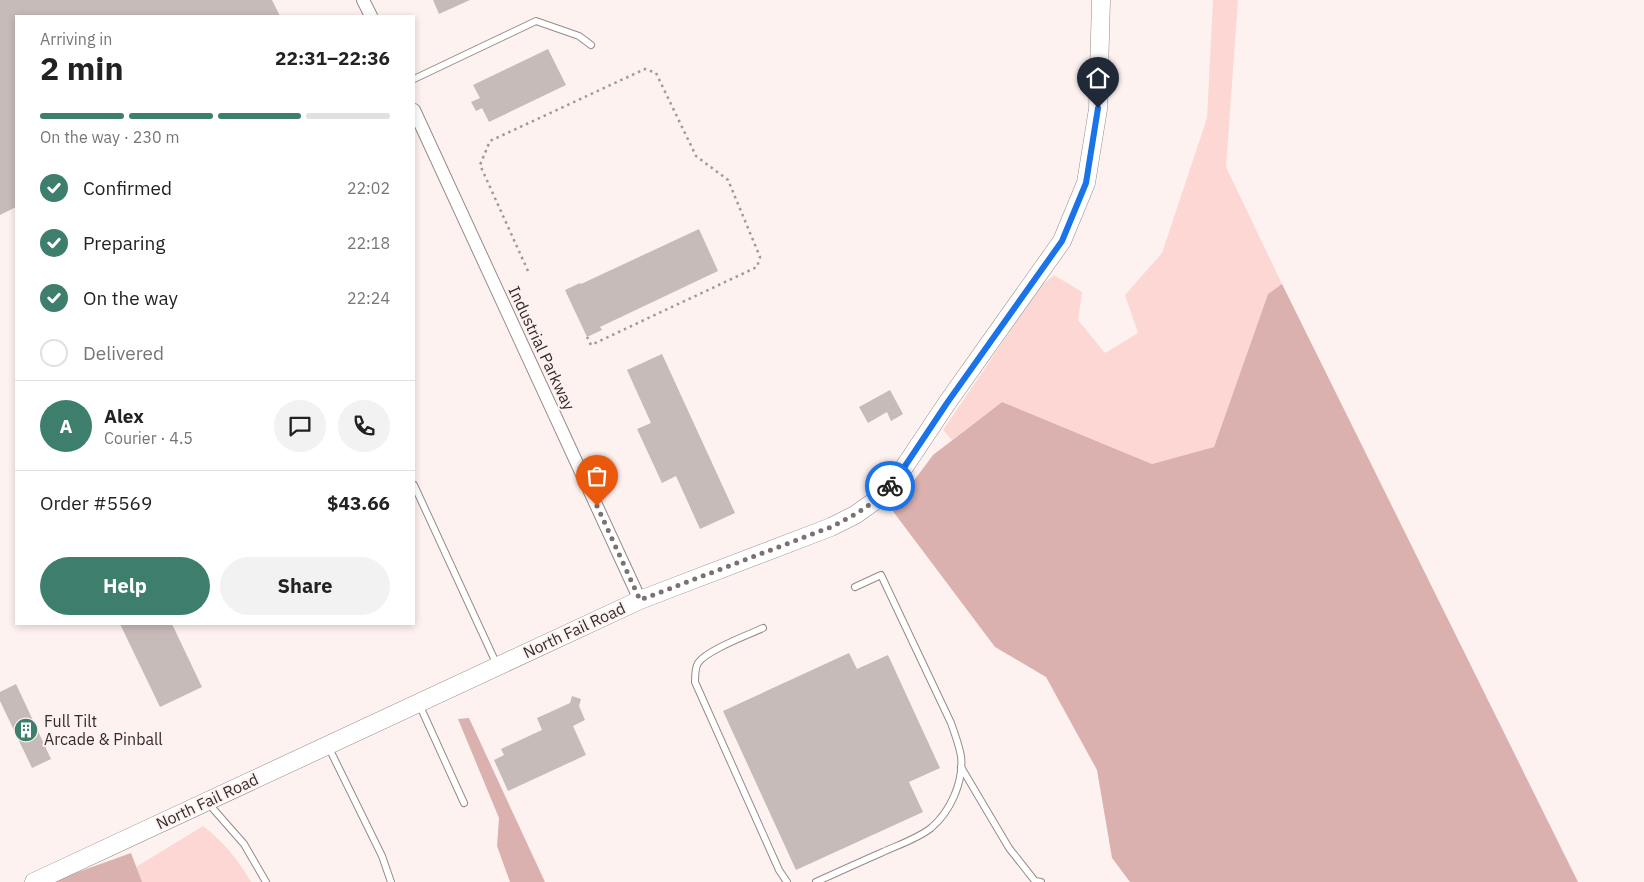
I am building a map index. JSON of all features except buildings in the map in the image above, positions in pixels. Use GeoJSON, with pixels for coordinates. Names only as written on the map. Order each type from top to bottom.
{"type":"FeatureCollection","features":[{"type":"Feature","properties":{"kind":"street"},"geometry":{"type":"LineString","coordinates":[[364,0],[371,15]]}},
{"type":"Feature","properties":{"kind":"street","name":"North Fail Road"},"geometry":{"type":"LineString","coordinates":[[34,882],[640,600],[831,527],[855,515],[880,498],[897,478],[947,403],[1062,241],[1086,183],[1098,108],[1102,0]]}},
{"type":"Feature","properties":{"kind":"street","name":"Industrial Parkway"},"geometry":{"type":"LineString","coordinates":[[415,112],[640,600]]}},
{"type":"Feature","properties":{"kind":"lane"},"geometry":{"type":"LineString","coordinates":[[415,79],[536,21],[579,36],[590,45]]}},
{"type":"Feature","properties":{"kind":"lane"},"geometry":{"type":"LineString","coordinates":[[415,487],[498,666]]}},
{"type":"Feature","properties":{"kind":"lane"},"geometry":{"type":"LineString","coordinates":[[816,882],[930,828],[941,817],[952,801],[961,767],[958,743],[951,723],[881,575],[855,587]]}},
{"type":"Feature","properties":{"kind":"lane"},"geometry":{"type":"LineString","coordinates":[[763,628],[729,643],[704,657],[696,668],[695,682],[778,870],[788,882]]}},
{"type":"Feature","properties":{"kind":"lane"},"geometry":{"type":"LineString","coordinates":[[419,703],[464,803]]}},
{"type":"Feature","properties":{"kind":"lane"},"geometry":{"type":"LineString","coordinates":[[328,745],[382,856],[391,882]]}},
{"type":"Feature","properties":{"kind":"lane"},"geometry":{"type":"LineString","coordinates":[[961,767],[1009,848],[1036,881],[1040,882]]}},
{"type":"Feature","properties":{"kind":"lane"},"geometry":{"type":"LineString","coordinates":[[207,802],[244,844],[266,882]]}},
{"type":"Feature","properties":{"kind":"path"},"geometry":{"type":"LineString","coordinates":[[528,271],[480,164],[490,141],[645,69],[656,73],[696,156],[728,180],[760,257],[757,267],[592,345],[587,337]]}},
{"type":"Feature","properties":{"kind":"shaded area"},"geometry":{"type":"Polygon","coordinates":[[[1213,0],[1238,0],[1226,167],[1282,284],[1268,294],[1214,447],[1152,464],[1002,402],[952,440],[943,430],[1041,286],[1054,275],[1082,292],[1078,320],[1105,353],[1138,333],[1125,295],[1162,253],[1207,118],[1213,0]]]}},
{"type":"Feature","properties":{"kind":"shaded area"},"geometry":{"type":"Polygon","coordinates":[[[1282,284],[1578,882],[1130,882],[1112,858],[1097,770],[1046,677],[995,647],[892,510],[933,455],[1002,402],[1152,464],[1214,447],[1268,294],[1282,284]]]}},
{"type":"Feature","properties":{"kind":"shaded area"},"geometry":{"type":"Polygon","coordinates":[[[469,718],[545,882],[510,882],[497,846],[499,818],[458,719],[469,718]]]}},
{"type":"Feature","properties":{"kind":"shaded area"},"geometry":{"type":"Polygon","coordinates":[[[203,826],[230,852],[251,882],[142,882],[136,867],[203,826]]]}},
{"type":"Feature","properties":{"kind":"shaded area"},"geometry":{"type":"Polygon","coordinates":[[[131,853],[142,882],[51,882],[53,881],[131,853]]]}},
{"type":"Feature","properties":{"kind":"way so far"},"geometry":{"type":"LineString","coordinates":[[597,506],[640,600],[831,527],[855,515],[880,498],[890,486]]}},
{"type":"Feature","properties":{"kind":"place","name":"Full Tilt Arcade & Pinball"},"geometry":{"type":"Point","coordinates":[26,730]}},
{"type":"Feature","properties":{"kind":"route"},"geometry":{"type":"LineString","coordinates":[[890,486],[1062,241],[1086,183],[1098,108]]}}]}
